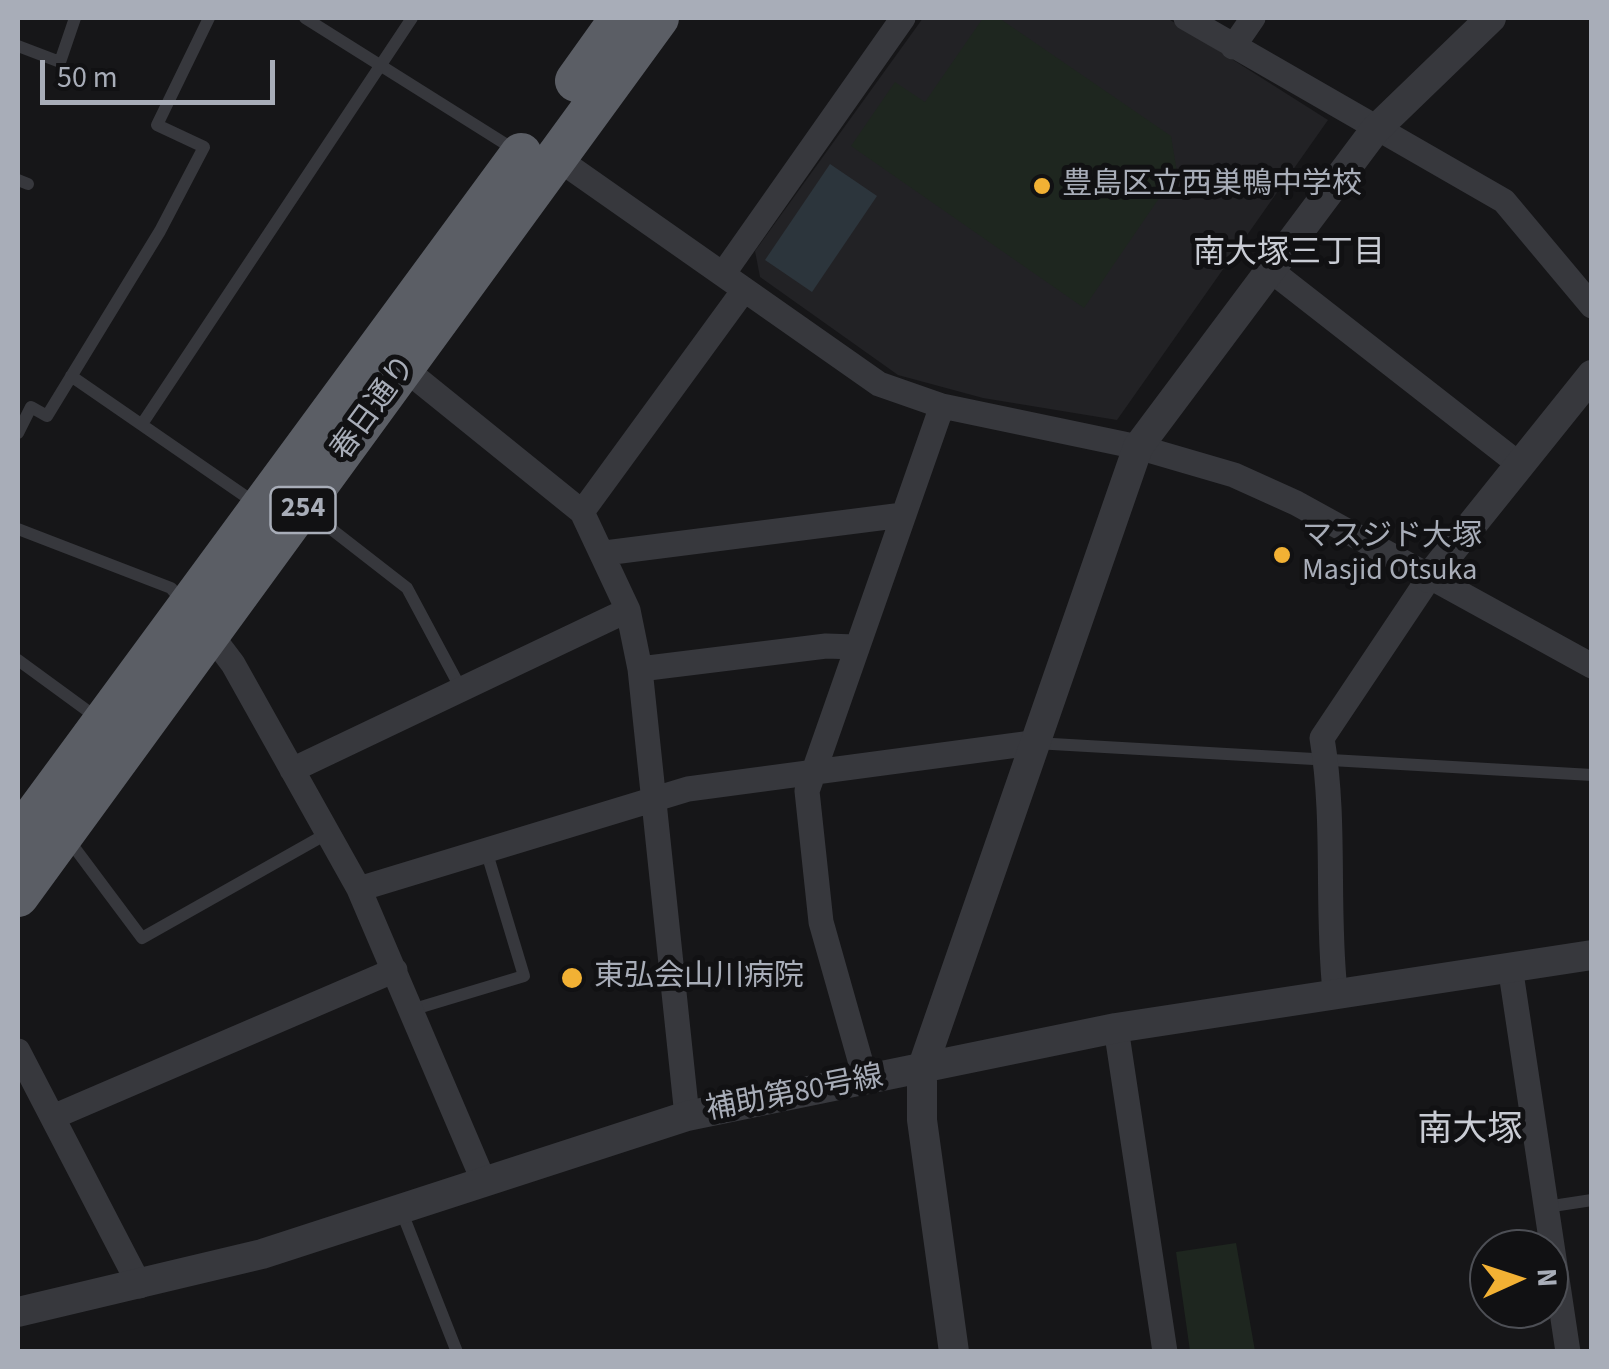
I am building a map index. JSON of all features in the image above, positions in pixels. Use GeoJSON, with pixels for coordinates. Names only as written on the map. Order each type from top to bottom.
{"type":"FeatureCollection","features":[{"type":"Feature","properties":{"kind":"highway","name":"春日通り"},"geometry":{"type":"LineString","coordinates":[[283,508],[404,369],[626,19]]}},
{"type":"Feature","properties":{"kind":"highway","name":"春日通り"},"geometry":{"type":"LineString","coordinates":[[18,896],[64,832],[198,619],[538,155]]}},
{"type":"Feature","properties":{"kind":"highway","name":"春日通り"},"geometry":{"type":"LineString","coordinates":[[18,838],[102,722],[198,619]]}},
{"type":"Feature","properties":{"kind":"street"},"geometry":{"type":"LineString","coordinates":[[582,512],[902,18]]}},
{"type":"Feature","properties":{"kind":"street"},"geometry":{"type":"LineString","coordinates":[[1186,18],[1504,202],[1592,306]]}},
{"type":"Feature","properties":{"kind":"street"},"geometry":{"type":"LineString","coordinates":[[1232,47],[1253,18]]}},
{"type":"Feature","properties":{"kind":"street"},"geometry":{"type":"LineString","coordinates":[[954,1352],[922,1120],[922,1069],[1032,743],[1138,447],[1375,130],[1491,18]]}},
{"type":"Feature","properties":{"kind":"street"},"geometry":{"type":"LineString","coordinates":[[538,155],[733,282],[878,384],[942,406],[1138,447],[1234,474],[1296,503],[1591,664]]}},
{"type":"Feature","properties":{"kind":"street"},"geometry":{"type":"LineString","coordinates":[[1269,269],[1520,465]]}},
{"type":"Feature","properties":{"kind":"street"},"geometry":{"type":"LineString","coordinates":[[404,369],[582,512],[605,553],[628,610],[640,669],[688,1116]]}},
{"type":"Feature","properties":{"kind":"street"},"geometry":{"type":"LineString","coordinates":[[1336,992],[1330,938],[1322,738],[1429,578],[1592,375]]}},
{"type":"Feature","properties":{"kind":"street"},"geometry":{"type":"LineString","coordinates":[[866,1080],[821,922],[807,792],[942,406]]}},
{"type":"Feature","properties":{"kind":"street"},"geometry":{"type":"LineString","coordinates":[[605,553],[903,516]]}},
{"type":"Feature","properties":{"kind":"street"},"geometry":{"type":"LineString","coordinates":[[292,770],[628,610]]}},
{"type":"Feature","properties":{"kind":"street"},"geometry":{"type":"LineString","coordinates":[[198,619],[234,664],[359,889],[484,1182]]}},
{"type":"Feature","properties":{"kind":"street"},"geometry":{"type":"LineString","coordinates":[[640,669],[826,646],[856,648]]}},
{"type":"Feature","properties":{"kind":"street"},"geometry":{"type":"LineString","coordinates":[[359,889],[654,797],[1032,743]]}},
{"type":"Feature","properties":{"kind":"street","name":"補助第80号線"},"geometry":{"type":"LineString","coordinates":[[18,1312],[140,1286],[401,1210],[688,1116],[1116,1028],[1592,956]]}},
{"type":"Feature","properties":{"kind":"street"},"geometry":{"type":"LineString","coordinates":[[1510,966],[1568,1352]]}},
{"type":"Feature","properties":{"kind":"street"},"geometry":{"type":"LineString","coordinates":[[53,1117],[395,970]]}},
{"type":"Feature","properties":{"kind":"street"},"geometry":{"type":"LineString","coordinates":[[1116,1028],[1165,1352]]}},
{"type":"Feature","properties":{"kind":"street"},"geometry":{"type":"LineString","coordinates":[[18,1051],[140,1286]]}},
{"type":"Feature","properties":{"kind":"lane"},"geometry":{"type":"LineString","coordinates":[[18,46],[60,62],[74,18]]}},
{"type":"Feature","properties":{"kind":"lane"},"geometry":{"type":"LineString","coordinates":[[18,433],[31,407],[47,416],[160,231],[204,147],[158,125],[209,18]]}},
{"type":"Feature","properties":{"kind":"lane"},"geometry":{"type":"LineString","coordinates":[[305,18],[380,68],[538,155]]}},
{"type":"Feature","properties":{"kind":"lane"},"geometry":{"type":"LineString","coordinates":[[142,424],[412,18]]}},
{"type":"Feature","properties":{"kind":"lane"},"geometry":{"type":"LineString","coordinates":[[70,376],[407,588],[460,687]]}},
{"type":"Feature","properties":{"kind":"lane"},"geometry":{"type":"LineString","coordinates":[[18,529],[171,588],[198,619]]}},
{"type":"Feature","properties":{"kind":"lane"},"geometry":{"type":"LineString","coordinates":[[18,660],[102,722]]}},
{"type":"Feature","properties":{"kind":"lane"},"geometry":{"type":"LineString","coordinates":[[1032,743],[1325,756],[1592,775]]}},
{"type":"Feature","properties":{"kind":"lane"},"geometry":{"type":"LineString","coordinates":[[64,832],[142,938],[328,833]]}},
{"type":"Feature","properties":{"kind":"lane"},"geometry":{"type":"LineString","coordinates":[[412,1010],[524,976],[486,850]]}},
{"type":"Feature","properties":{"kind":"lane"},"geometry":{"type":"LineString","coordinates":[[1546,1206],[1592,1200]]}},
{"type":"Feature","properties":{"kind":"lane"},"geometry":{"type":"LineString","coordinates":[[401,1210],[457,1352]]}},
{"type":"Feature","properties":{"kind":"shaded area","name":"豊島区立西巣鴨中学校"},"geometry":{"type":"Polygon","coordinates":[[[923,18],[1167,18],[1328,120],[1117,420],[983,398],[898,375],[760,277],[755,251],[923,18]]]}},
{"type":"Feature","properties":{"kind":"shaded area"},"geometry":{"type":"Polygon","coordinates":[[[983,18],[999,18],[1171,136],[1177,172],[1084,308],[851,146],[895,82],[925,102],[983,18]]]}},
{"type":"Feature","properties":{"kind":"shaded area"},"geometry":{"type":"Polygon","coordinates":[[[830,164],[877,196],[812,292],[765,260],[830,164]]]}},
{"type":"Feature","properties":{"kind":"shaded area"},"geometry":{"type":"Polygon","coordinates":[[[1236,1243],[1255,1351],[1190,1351],[1176,1252],[1236,1243]]]}},
{"type":"Feature","properties":{"kind":"place","name":"豊島区立西巣鴨中学校"},"geometry":{"type":"Point","coordinates":[1042,186]}},
{"type":"Feature","properties":{"kind":"place","name":"マスジド大塚 Masjid Otsuka"},"geometry":{"type":"Point","coordinates":[1282,555]}},
{"type":"Feature","properties":{"kind":"place","name":"東弘会山川病院"},"geometry":{"type":"Point","coordinates":[572,978]}},
{"type":"Feature","properties":{"kind":"district","name":"南大塚三丁目"},"geometry":{"type":"Point","coordinates":[1289,255]}},
{"type":"Feature","properties":{"kind":"district","name":"南大塚"},"geometry":{"type":"Point","coordinates":[1470,1132]}}]}
